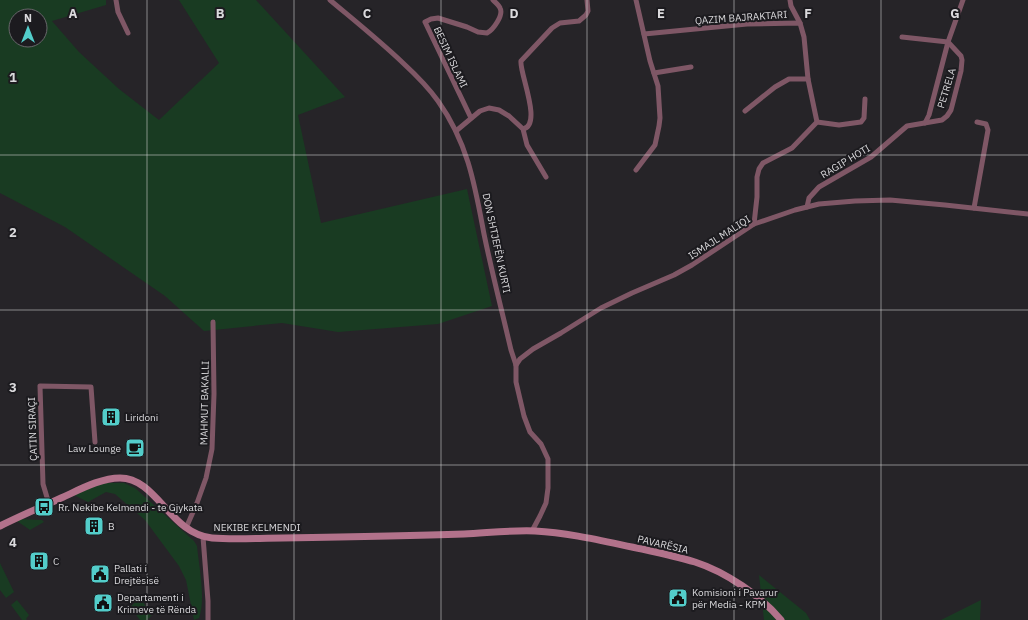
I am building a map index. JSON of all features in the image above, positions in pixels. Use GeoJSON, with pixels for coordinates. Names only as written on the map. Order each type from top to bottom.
{"type":"FeatureCollection","features":[{"type":"Feature","properties":{"kind":"street"},"geometry":{"type":"LineString","coordinates":[[116,0],[118,12],[128,33]]}},
{"type":"Feature","properties":{"kind":"street","name":"DON SHTJEFËN KURTI"},"geometry":{"type":"LineString","coordinates":[[330,0],[417,76],[438,101],[456,131],[467,158],[475,185],[487,247],[511,350],[516,365],[516,382],[524,416],[530,432],[541,444],[545,452],[549,468],[546,503],[532,531]]}},
{"type":"Feature","properties":{"kind":"street","name":"BESIM ISLAMI"},"geometry":{"type":"LineString","coordinates":[[471,118],[425,22],[438,18],[478,32],[487,33],[490,32],[501,12],[500,8],[493,0]]}},
{"type":"Feature","properties":{"kind":"street"},"geometry":{"type":"LineString","coordinates":[[523,129],[528,128],[531,118],[527,87],[521,61],[552,28],[560,23],[578,21],[583,18],[588,11],[587,0]]}},
{"type":"Feature","properties":{"kind":"street"},"geometry":{"type":"LineString","coordinates":[[636,0],[659,96],[659,126],[656,141],[652,150],[636,170]]}},
{"type":"Feature","properties":{"kind":"street"},"geometry":{"type":"LineString","coordinates":[[790,0],[791,6],[800,23]]}},
{"type":"Feature","properties":{"kind":"street"},"geometry":{"type":"LineString","coordinates":[[925,123],[929,115],[948,42],[963,0]]}},
{"type":"Feature","properties":{"kind":"street","name":"QAZIM BAJRAKTARI"},"geometry":{"type":"LineString","coordinates":[[644,34],[746,24],[800,23],[804,37],[808,79],[817,122]]}},
{"type":"Feature","properties":{"kind":"street"},"geometry":{"type":"LineString","coordinates":[[902,37],[948,42]]}},
{"type":"Feature","properties":{"kind":"street","name":"PETRELA"},"geometry":{"type":"LineString","coordinates":[[942,120],[951,110],[961,71],[962,60],[961,56],[948,42]]}},
{"type":"Feature","properties":{"kind":"street"},"geometry":{"type":"LineString","coordinates":[[654,73],[691,67]]}},
{"type":"Feature","properties":{"kind":"street"},"geometry":{"type":"LineString","coordinates":[[745,111],[775,87],[789,80],[808,79]]}},
{"type":"Feature","properties":{"kind":"street"},"geometry":{"type":"LineString","coordinates":[[754,224],[758,169],[764,163],[792,148],[817,122],[839,125],[861,122],[864,118],[866,99]]}},
{"type":"Feature","properties":{"kind":"street"},"geometry":{"type":"LineString","coordinates":[[456,131],[484,109],[494,108],[504,112],[523,129],[527,145],[546,177]]}},
{"type":"Feature","properties":{"kind":"street","name":"RAGIP HOTI"},"geometry":{"type":"LineString","coordinates":[[807,207],[809,198],[819,187],[871,157],[907,126],[942,120]]}},
{"type":"Feature","properties":{"kind":"street"},"geometry":{"type":"LineString","coordinates":[[974,208],[988,130],[986,124],[978,122]]}},
{"type":"Feature","properties":{"kind":"street","name":"ISMAJL MALIQI"},"geometry":{"type":"LineString","coordinates":[[516,365],[520,359],[533,349],[606,306],[674,275],[692,265],[754,224],[807,207],[819,204],[848,201],[890,200],[1028,214]]}},
{"type":"Feature","properties":{"kind":"street","name":"MAHMUT BAKALLI"},"geometry":{"type":"LineString","coordinates":[[186,528],[206,478],[212,449],[214,394],[213,322]]}},
{"type":"Feature","properties":{"kind":"street","name":"ÇATIN SIRAÇI"},"geometry":{"type":"LineString","coordinates":[[49,504],[43,484],[40,386],[91,387],[95,442]]}},
{"type":"Feature","properties":{"kind":"street","name":"NEKIBE KELMENDI"},"geometry":{"type":"LineString","coordinates":[[0,526],[100,482],[109,479],[125,478],[144,487],[173,517],[186,528],[203,537],[300,537],[459,534],[521,531]]}},
{"type":"Feature","properties":{"kind":"street","name":"PAVARËSIA"},"geometry":{"type":"LineString","coordinates":[[521,531],[565,534],[623,545],[696,562],[715,570],[740,584],[771,608],[781,620]]}},
{"type":"Feature","properties":{"kind":"street"},"geometry":{"type":"LineString","coordinates":[[203,537],[208,620]]}},
{"type":"Feature","properties":{"kind":"green space"},"geometry":{"type":"Polygon","coordinates":[[[0,0],[106,0],[106,5],[52,21],[79,52],[119,89],[159,120],[219,63],[179,0],[256,0],[345,97],[298,115],[321,223],[467,189],[492,306],[438,324],[338,332],[282,323],[204,331],[165,296],[65,227],[0,193],[0,0]]]}},
{"type":"Feature","properties":{"kind":"green space"},"geometry":{"type":"Polygon","coordinates":[[[106,483],[124,483],[135,488],[194,541],[197,546],[202,592],[199,618],[194,620],[186,580],[179,566],[145,520],[115,494],[106,492],[88,502],[74,495],[97,485],[106,483]]]}},
{"type":"Feature","properties":{"kind":"green space"},"geometry":{"type":"Polygon","coordinates":[[[21,519],[42,520],[44,522],[30,530],[17,521],[21,519]]]}},
{"type":"Feature","properties":{"kind":"green space"},"geometry":{"type":"Polygon","coordinates":[[[0,563],[14,592],[6,598],[0,590],[0,563]]]}},
{"type":"Feature","properties":{"kind":"green space"},"geometry":{"type":"Polygon","coordinates":[[[759,575],[806,613],[810,620],[764,620],[759,575]]]}},
{"type":"Feature","properties":{"kind":"green space"},"geometry":{"type":"Polygon","coordinates":[[[140,598],[152,615],[147,620],[140,620],[130,607],[140,598]]]}},
{"type":"Feature","properties":{"kind":"green space"},"geometry":{"type":"Polygon","coordinates":[[[17,600],[29,615],[26,619],[27,620],[22,620],[11,605],[17,600]]]}},
{"type":"Feature","properties":{"kind":"green space"},"geometry":{"type":"Polygon","coordinates":[[[981,600],[980,620],[941,620],[981,600]]]}},
{"type":"Feature","properties":{"kind":"place","name":"Liridoni"},"geometry":{"type":"Point","coordinates":[111,417]}},
{"type":"Feature","properties":{"kind":"place","name":"Law Lounge"},"geometry":{"type":"Point","coordinates":[135,448]}},
{"type":"Feature","properties":{"kind":"place","name":"Rr. Nekibe Kelmendi - te Gjykata"},"geometry":{"type":"Point","coordinates":[44,507]}},
{"type":"Feature","properties":{"kind":"place","name":"B"},"geometry":{"type":"Point","coordinates":[94,526]}},
{"type":"Feature","properties":{"kind":"place","name":"C"},"geometry":{"type":"Point","coordinates":[39,561]}},
{"type":"Feature","properties":{"kind":"place","name":"Pallati i Drejtësisë"},"geometry":{"type":"Point","coordinates":[100,574]}},
{"type":"Feature","properties":{"kind":"place","name":"Komisioni i Pavarur për Media - KPM"},"geometry":{"type":"Point","coordinates":[678,598]}},
{"type":"Feature","properties":{"kind":"place","name":"Departamenti i Krimeve të Rënda"},"geometry":{"type":"Point","coordinates":[103,603]}}]}
